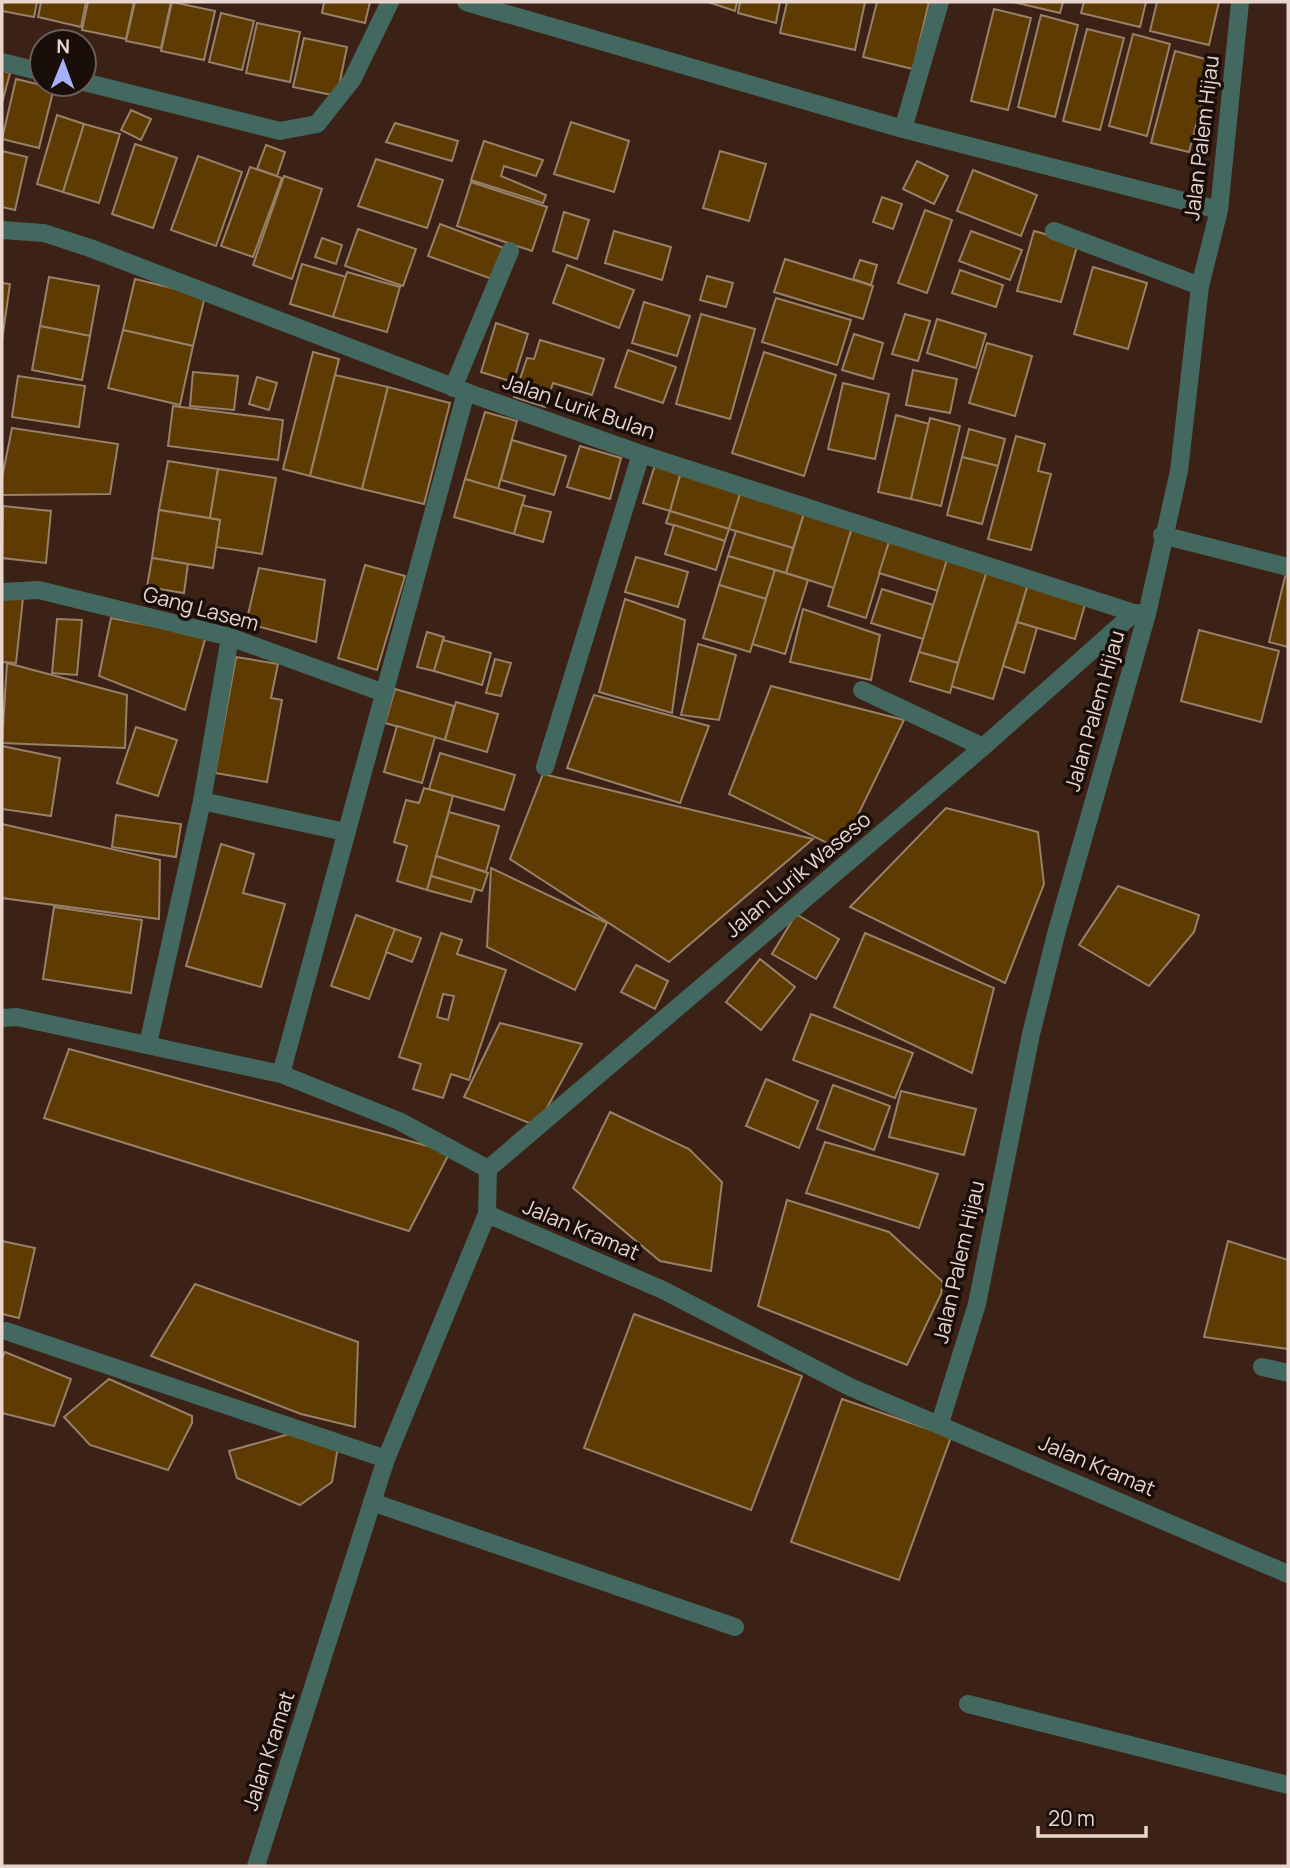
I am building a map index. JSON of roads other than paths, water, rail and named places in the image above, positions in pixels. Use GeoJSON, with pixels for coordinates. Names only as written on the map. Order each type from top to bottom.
{"type":"FeatureCollection","features":[{"type":"Feature","properties":{"kind":"street"},"geometry":{"type":"LineString","coordinates":[[98,86],[280,131],[317,124],[352,80],[390,2]]}},
{"type":"Feature","properties":{"kind":"street"},"geometry":{"type":"LineString","coordinates":[[467,2],[903,130],[1219,210]]}},
{"type":"Feature","properties":{"kind":"street"},"geometry":{"type":"LineString","coordinates":[[903,130],[940,2]]}},
{"type":"Feature","properties":{"kind":"street","name":"Jalan Palem Hijau"},"geometry":{"type":"LineString","coordinates":[[940,1423],[976,1304],[1031,1034],[1056,934],[1178,471],[1200,285],[1219,210],[1240,2]]}},
{"type":"Feature","properties":{"kind":"street"},"geometry":{"type":"LineString","coordinates":[[2,62],[28,68]]}},
{"type":"Feature","properties":{"kind":"street","name":"Jalan Lurik Bulan"},"geometry":{"type":"LineString","coordinates":[[2,230],[44,233],[90,248],[460,390],[641,454],[1140,613]]}},
{"type":"Feature","properties":{"kind":"street"},"geometry":{"type":"LineString","coordinates":[[1054,231],[1200,285]]}},
{"type":"Feature","properties":{"kind":"street"},"geometry":{"type":"LineString","coordinates":[[281,1074],[384,693],[460,390],[510,251]]}},
{"type":"Feature","properties":{"kind":"street"},"geometry":{"type":"LineString","coordinates":[[545,767],[641,454]]}},
{"type":"Feature","properties":{"kind":"street"},"geometry":{"type":"LineString","coordinates":[[1163,535],[1288,567]]}},
{"type":"Feature","properties":{"kind":"street","name":"Gang Lasem"},"geometry":{"type":"LineString","coordinates":[[2,592],[39,590],[230,637],[384,693]]}},
{"type":"Feature","properties":{"kind":"street","name":"Jalan Lurik Waseso"},"geometry":{"type":"LineString","coordinates":[[488,1169],[1140,613]]}},
{"type":"Feature","properties":{"kind":"street"},"geometry":{"type":"LineString","coordinates":[[148,1044],[202,801],[230,637]]}},
{"type":"Feature","properties":{"kind":"street"},"geometry":{"type":"LineString","coordinates":[[862,690],[983,747]]}},
{"type":"Feature","properties":{"kind":"street"},"geometry":{"type":"LineString","coordinates":[[202,801],[345,832]]}},
{"type":"Feature","properties":{"kind":"street"},"geometry":{"type":"LineString","coordinates":[[2,1018],[17,1017],[281,1074],[399,1121],[488,1169],[487,1214]]}},
{"type":"Feature","properties":{"kind":"street","name":"Jalan Kramat"},"geometry":{"type":"LineString","coordinates":[[256,1866],[386,1460],[487,1214],[663,1290],[850,1387],[940,1423],[1288,1574]]}},
{"type":"Feature","properties":{"kind":"street"},"geometry":{"type":"LineString","coordinates":[[6,1331],[386,1460]]}},
{"type":"Feature","properties":{"kind":"street"},"geometry":{"type":"LineString","coordinates":[[1262,1367],[1288,1373]]}},
{"type":"Feature","properties":{"kind":"street"},"geometry":{"type":"LineString","coordinates":[[372,1502],[735,1627]]}},
{"type":"Feature","properties":{"kind":"street"},"geometry":{"type":"LineString","coordinates":[[968,1704],[1288,1785]]}}]}
